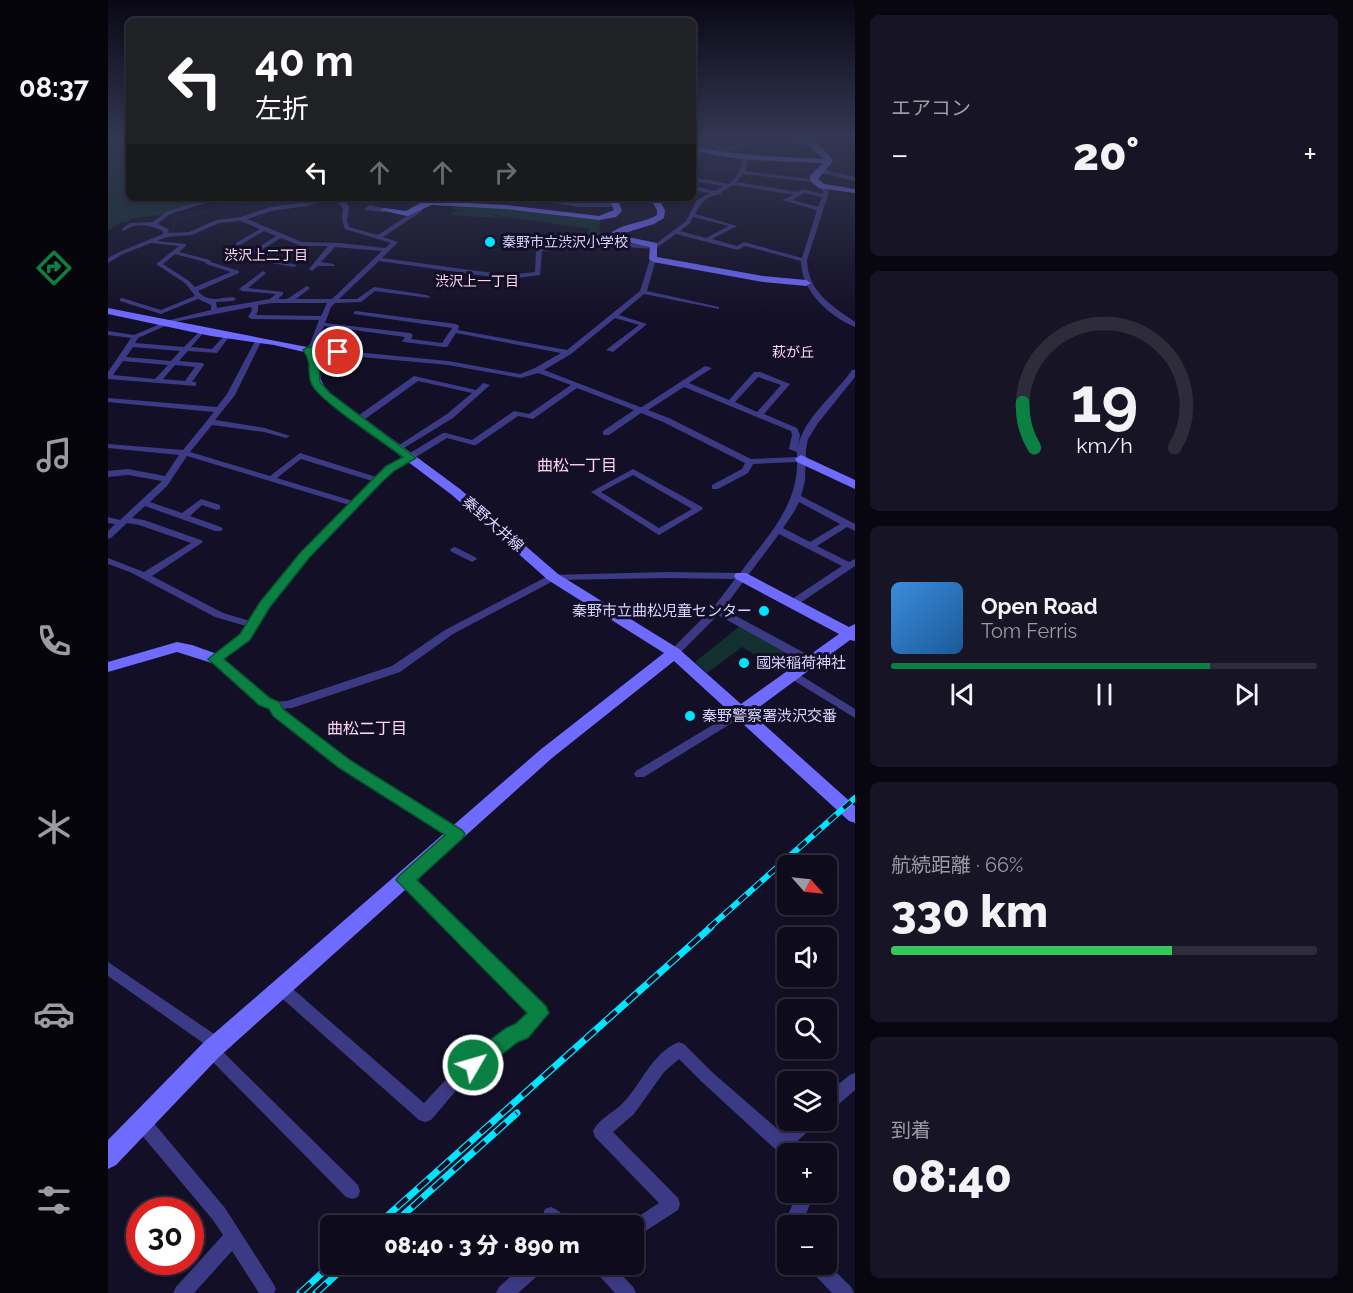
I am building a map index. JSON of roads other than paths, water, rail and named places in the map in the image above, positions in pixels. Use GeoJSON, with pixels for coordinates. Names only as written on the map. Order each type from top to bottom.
{"type":"FeatureCollection","features":[{"type":"Feature","properties":{"kind":"street"},"geometry":{"type":"LineString","coordinates":[[379,259],[507,277],[538,274],[538,250],[597,243],[658,245],[688,222],[699,201],[706,198]]}},
{"type":"Feature","properties":{"kind":"street"},"geometry":{"type":"LineString","coordinates":[[790,198],[785,201],[820,209]]}},
{"type":"Feature","properties":{"kind":"street"},"geometry":{"type":"LineString","coordinates":[[824,198],[804,260],[803,271],[806,283],[836,312],[855,325]]}},
{"type":"Feature","properties":{"kind":"street"},"geometry":{"type":"LineString","coordinates":[[154,224],[168,213],[208,201]]}},
{"type":"Feature","properties":{"kind":"street"},"geometry":{"type":"LineString","coordinates":[[108,261],[121,253],[166,235],[190,234],[218,221],[242,219],[270,209],[318,201]]}},
{"type":"Feature","properties":{"kind":"street"},"geometry":{"type":"LineString","coordinates":[[308,350],[313,345],[332,301],[379,259],[394,240],[347,228],[344,220],[346,207],[337,201]]}},
{"type":"Feature","properties":{"kind":"street"},"geometry":{"type":"LineString","coordinates":[[508,207],[515,201]]}},
{"type":"Feature","properties":{"kind":"street"},"geometry":{"type":"LineString","coordinates":[[384,210],[404,215],[432,203],[508,207],[596,218],[615,214],[618,210],[615,201],[586,205],[560,201]]}},
{"type":"Feature","properties":{"kind":"street"},"geometry":{"type":"LineString","coordinates":[[584,201],[586,205]]}},
{"type":"Feature","properties":{"kind":"street"},"geometry":{"type":"LineString","coordinates":[[655,246],[618,239],[612,235],[656,220],[662,213],[656,201]]}},
{"type":"Feature","properties":{"kind":"street"},"geometry":{"type":"LineString","coordinates":[[379,237],[420,210],[416,210]]}},
{"type":"Feature","properties":{"kind":"street"},"geometry":{"type":"LineString","coordinates":[[692,215],[734,226],[708,240]]}},
{"type":"Feature","properties":{"kind":"street"},"geometry":{"type":"LineString","coordinates":[[242,219],[262,230],[297,243],[311,246],[333,245],[386,250]]}},
{"type":"Feature","properties":{"kind":"street"},"geometry":{"type":"LineString","coordinates":[[123,230],[130,225],[154,224],[166,230],[166,235]]}},
{"type":"Feature","properties":{"kind":"street"},"geometry":{"type":"LineString","coordinates":[[238,244],[262,230]]}},
{"type":"Feature","properties":{"kind":"street"},"geometry":{"type":"LineString","coordinates":[[677,232],[738,248],[744,244],[804,260]]}},
{"type":"Feature","properties":{"kind":"street"},"geometry":{"type":"LineString","coordinates":[[297,243],[307,235]]}},
{"type":"Feature","properties":{"kind":"street"},"geometry":{"type":"LineString","coordinates":[[280,236],[254,252],[266,254],[266,260],[294,265]]}},
{"type":"Feature","properties":{"kind":"street"},"geometry":{"type":"LineString","coordinates":[[153,242],[184,245],[177,253],[159,264],[187,282],[196,294],[214,304],[214,311]]}},
{"type":"Feature","properties":{"kind":"street"},"geometry":{"type":"LineString","coordinates":[[332,265],[315,266],[322,255],[333,245]]}},
{"type":"Feature","properties":{"kind":"street"},"geometry":{"type":"LineString","coordinates":[[108,311],[308,350],[448,363],[516,376],[538,370],[568,351],[643,292],[655,246]]}},
{"type":"Feature","properties":{"kind":"street"},"geometry":{"type":"LineString","coordinates":[[122,300],[160,312],[237,272],[177,253]]}},
{"type":"Feature","properties":{"kind":"street"},"geometry":{"type":"LineString","coordinates":[[652,259],[763,279],[806,283]]}},
{"type":"Feature","properties":{"kind":"street"},"geometry":{"type":"LineString","coordinates":[[259,275],[242,289],[281,293]]}},
{"type":"Feature","properties":{"kind":"street"},"geometry":{"type":"LineString","coordinates":[[272,301],[288,288]]}},
{"type":"Feature","properties":{"kind":"street"},"geometry":{"type":"LineString","coordinates":[[289,301],[307,288]]}},
{"type":"Feature","properties":{"kind":"street"},"geometry":{"type":"LineString","coordinates":[[108,333],[135,337],[166,323],[214,311],[272,301],[359,301],[374,289],[427,297]]}},
{"type":"Feature","properties":{"kind":"street"},"geometry":{"type":"LineString","coordinates":[[643,292],[717,308]]}},
{"type":"Feature","properties":{"kind":"street"},"geometry":{"type":"LineString","coordinates":[[207,301],[233,299]]}},
{"type":"Feature","properties":{"kind":"street"},"geometry":{"type":"LineString","coordinates":[[254,304],[255,310],[251,318],[322,321],[348,327],[410,335],[406,341],[444,345],[456,326],[356,313],[348,327]]}},
{"type":"Feature","properties":{"kind":"street"},"geometry":{"type":"LineString","coordinates":[[123,314],[137,306]]}},
{"type":"Feature","properties":{"kind":"street"},"geometry":{"type":"LineString","coordinates":[[610,350],[644,324],[615,316]]}},
{"type":"Feature","properties":{"kind":"street"},"geometry":{"type":"LineString","coordinates":[[157,381],[202,331]]}},
{"type":"Feature","properties":{"kind":"street"},"geometry":{"type":"LineString","coordinates":[[454,331],[568,351]]}},
{"type":"Feature","properties":{"kind":"street"},"geometry":{"type":"LineString","coordinates":[[131,345],[214,351],[227,336]]}},
{"type":"Feature","properties":{"kind":"street"},"geometry":{"type":"LineString","coordinates":[[108,377],[135,337]]}},
{"type":"Feature","properties":{"kind":"street"},"geometry":{"type":"LineString","coordinates":[[108,537],[167,480],[239,381],[258,340]]}},
{"type":"Feature","properties":{"kind":"street","name":"秦野大井線"},"geometry":{"type":"LineString","coordinates":[[308,350],[315,359],[315,383],[326,395],[456,492],[553,577],[674,653],[855,816]]}},
{"type":"Feature","properties":{"kind":"street"},"geometry":{"type":"LineString","coordinates":[[108,377],[190,384],[200,365],[121,360]]}},
{"type":"Feature","properties":{"kind":"street"},"geometry":{"type":"LineString","coordinates":[[606,433],[708,368]]}},
{"type":"Feature","properties":{"kind":"street"},"geometry":{"type":"LineString","coordinates":[[538,370],[642,410],[750,462],[801,455]]}},
{"type":"Feature","properties":{"kind":"street"},"geometry":{"type":"LineString","coordinates":[[108,1157],[141,1120],[215,1047],[546,754],[674,653],[717,610],[797,497],[802,475],[801,455],[804,440],[818,417],[855,372]]}},
{"type":"Feature","properties":{"kind":"street"},"geometry":{"type":"LineString","coordinates":[[730,402],[757,374],[786,384],[759,415]]}},
{"type":"Feature","properties":{"kind":"street"},"geometry":{"type":"LineString","coordinates":[[358,420],[417,378],[477,392]]}},
{"type":"Feature","properties":{"kind":"street"},"geometry":{"type":"LineString","coordinates":[[684,384],[730,402],[796,433],[793,449],[855,485]]}},
{"type":"Feature","properties":{"kind":"street"},"geometry":{"type":"LineString","coordinates":[[399,449],[450,416],[486,385]]}},
{"type":"Feature","properties":{"kind":"street"},"geometry":{"type":"LineString","coordinates":[[215,659],[239,642],[253,625],[264,605],[305,555],[390,469],[446,435],[472,443],[517,413],[530,417],[576,385]]}},
{"type":"Feature","properties":{"kind":"street"},"geometry":{"type":"LineString","coordinates":[[108,400],[219,410]]}},
{"type":"Feature","properties":{"kind":"street"},"geometry":{"type":"LineString","coordinates":[[209,422],[265,430],[286,436]]}},
{"type":"Feature","properties":{"kind":"street"},"geometry":{"type":"LineString","coordinates":[[108,446],[185,453],[355,504]]}},
{"type":"Feature","properties":{"kind":"street"},"geometry":{"type":"LineString","coordinates":[[318,462],[328,453]]}},
{"type":"Feature","properties":{"kind":"street"},"geometry":{"type":"LineString","coordinates":[[272,478],[300,456],[378,480]]}},
{"type":"Feature","properties":{"kind":"street"},"geometry":{"type":"LineString","coordinates":[[715,487],[745,471],[750,462]]}},
{"type":"Feature","properties":{"kind":"street"},"geometry":{"type":"LineString","coordinates":[[108,474],[128,472],[167,480]]}},
{"type":"Feature","properties":{"kind":"street"},"geometry":{"type":"LineString","coordinates":[[633,472],[699,508],[659,532],[595,492],[633,472]]}},
{"type":"Feature","properties":{"kind":"street"},"geometry":{"type":"LineString","coordinates":[[797,497],[851,525]]}},
{"type":"Feature","properties":{"kind":"street"},"geometry":{"type":"LineString","coordinates":[[184,516],[201,502],[217,507]]}},
{"type":"Feature","properties":{"kind":"street"},"geometry":{"type":"LineString","coordinates":[[144,504],[218,529],[145,576]]}},
{"type":"Feature","properties":{"kind":"street"},"geometry":{"type":"LineString","coordinates":[[108,520],[166,530],[198,542]]}},
{"type":"Feature","properties":{"kind":"street"},"geometry":{"type":"LineString","coordinates":[[812,546],[851,525]]}},
{"type":"Feature","properties":{"kind":"street"},"geometry":{"type":"LineString","coordinates":[[777,528],[852,564]]}},
{"type":"Feature","properties":{"kind":"street"},"geometry":{"type":"LineString","coordinates":[[156,538],[166,530]]}},
{"type":"Feature","properties":{"kind":"street"},"geometry":{"type":"LineString","coordinates":[[455,550],[472,559]]}},
{"type":"Feature","properties":{"kind":"street"},"geometry":{"type":"LineString","coordinates":[[108,561],[145,576],[219,615],[253,625]]}},
{"type":"Feature","properties":{"kind":"street"},"geometry":{"type":"LineString","coordinates":[[793,603],[852,564]]}},
{"type":"Feature","properties":{"kind":"street"},"geometry":{"type":"LineString","coordinates":[[108,667],[177,647],[187,648],[215,659],[265,702],[274,706],[288,705],[386,673],[449,632],[553,577],[741,576],[853,632]]}},
{"type":"Feature","properties":{"kind":"street"},"geometry":{"type":"LineString","coordinates":[[717,610],[810,661]]}},
{"type":"Feature","properties":{"kind":"street"},"geometry":{"type":"LineString","coordinates":[[640,774],[741,712],[853,632]]}},
{"type":"Feature","properties":{"kind":"street"},"geometry":{"type":"LineString","coordinates":[[792,675],[855,714]]}},
{"type":"Feature","properties":{"kind":"street"},"geometry":{"type":"LineString","coordinates":[[274,706],[278,712],[345,764],[456,834]]}},
{"type":"Feature","properties":{"kind":"street"},"geometry":{"type":"LineString","coordinates":[[281,988],[425,1114],[460,1075],[513,1034],[521,1032],[540,1013],[416,888],[405,880]]}},
{"type":"Feature","properties":{"kind":"street"},"geometry":{"type":"LineString","coordinates":[[108,968],[215,1047],[352,1191]]}},
{"type":"Feature","properties":{"kind":"street"},"geometry":{"type":"LineString","coordinates":[[644,1223],[672,1204],[601,1131],[628,1109],[659,1067],[680,1049],[707,1077],[782,1143]]}},
{"type":"Feature","properties":{"kind":"street"},"geometry":{"type":"LineString","coordinates":[[837,1096],[855,1080]]}},
{"type":"Feature","properties":{"kind":"street"},"geometry":{"type":"LineString","coordinates":[[141,1120],[219,1214],[267,1289]]}},
{"type":"Feature","properties":{"kind":"street"},"geometry":{"type":"LineString","coordinates":[[182,1293],[234,1236]]}},
{"type":"Feature","properties":{"kind":"street"},"geometry":{"type":"LineString","coordinates":[[505,1293],[525,1275]]}},
{"type":"Feature","properties":{"kind":"street"},"geometry":{"type":"LineString","coordinates":[[610,1275],[627,1293]]}},
{"type":"Feature","properties":{"kind":"street"},"geometry":{"type":"LineString","coordinates":[[827,1275],[845,1293]]}},
{"type":"Feature","properties":{"kind":"waterway"},"geometry":{"type":"LineString","coordinates":[[172,233],[174,223],[172,220],[215,209],[298,201]]}},
{"type":"Feature","properties":{"kind":"railway"},"geometry":{"type":"LineString","coordinates":[[709,928],[855,798]]}},
{"type":"Feature","properties":{"kind":"railway"},"geometry":{"type":"LineString","coordinates":[[388,1215],[711,927]]}},
{"type":"Feature","properties":{"kind":"railway"},"geometry":{"type":"LineString","coordinates":[[403,1215],[517,1113]]}},
{"type":"Feature","properties":{"kind":"railway"},"geometry":{"type":"LineString","coordinates":[[300,1293],[320,1275]]}},
{"type":"Feature","properties":{"kind":"railway"},"geometry":{"type":"LineString","coordinates":[[316,1293],[336,1275]]}},
{"type":"Feature","properties":{"kind":"place","name":"秦野市立渋沢小学校"},"geometry":{"type":"Point","coordinates":[490,242]}},
{"type":"Feature","properties":{"kind":"place","name":"秦野市立曲松児童センター"},"geometry":{"type":"Point","coordinates":[764,611]}},
{"type":"Feature","properties":{"kind":"place","name":"國栄稲荷神社"},"geometry":{"type":"Point","coordinates":[744,663]}},
{"type":"Feature","properties":{"kind":"place","name":"秦野警察署渋沢交番"},"geometry":{"type":"Point","coordinates":[690,716]}},
{"type":"Feature","properties":{"kind":"district","name":"渋沢上二丁目"},"geometry":{"type":"Point","coordinates":[266,255]}},
{"type":"Feature","properties":{"kind":"district","name":"渋沢上一丁目"},"geometry":{"type":"Point","coordinates":[477,281]}},
{"type":"Feature","properties":{"kind":"district","name":"萩が丘"},"geometry":{"type":"Point","coordinates":[793,352]}},
{"type":"Feature","properties":{"kind":"district","name":"曲松一丁目"},"geometry":{"type":"Point","coordinates":[577,465]}},
{"type":"Feature","properties":{"kind":"district","name":"曲松二丁目"},"geometry":{"type":"Point","coordinates":[367,728]}}]}
